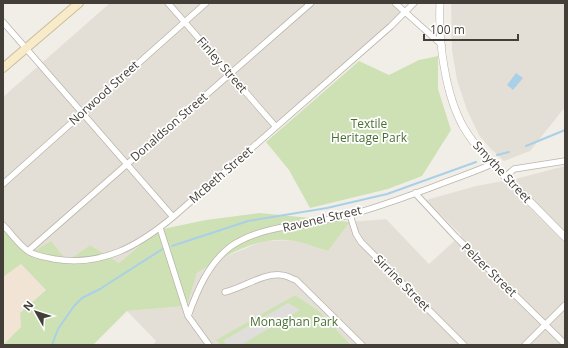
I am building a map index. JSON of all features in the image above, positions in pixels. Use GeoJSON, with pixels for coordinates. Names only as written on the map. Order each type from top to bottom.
{"type":"FeatureCollection","features":[{"type":"Feature","properties":{"kind":"main road"},"geometry":{"type":"LineString","coordinates":[[3,68],[80,3]]}},
{"type":"Feature","properties":{"kind":"street","name":"Finley Street"},"geometry":{"type":"LineString","coordinates":[[168,3],[276,127]]}},
{"type":"Feature","properties":{"kind":"street","name":"Norwood Street"},"geometry":{"type":"LineString","coordinates":[[3,184],[81,112],[206,3]]}},
{"type":"Feature","properties":{"kind":"street","name":"Donaldson Street"},"geometry":{"type":"LineString","coordinates":[[28,251],[311,3]]}},
{"type":"Feature","properties":{"kind":"street"},"geometry":{"type":"LineString","coordinates":[[395,3],[442,45]]}},
{"type":"Feature","properties":{"kind":"street","name":"McBeth Street"},"geometry":{"type":"LineString","coordinates":[[3,225],[28,251],[41,257],[69,261],[98,258],[132,247],[160,228],[405,13],[414,3]]}},
{"type":"Feature","properties":{"kind":"street","name":"Smythe Street"},"geometry":{"type":"LineString","coordinates":[[440,3],[442,45],[448,84],[457,114],[471,139],[492,164],[565,237]]}},
{"type":"Feature","properties":{"kind":"street"},"geometry":{"type":"LineString","coordinates":[[3,22],[173,216]]}},
{"type":"Feature","properties":{"kind":"street"},"geometry":{"type":"LineString","coordinates":[[505,176],[514,168],[565,161]]}},
{"type":"Feature","properties":{"kind":"street","name":"Ravenel Street"},"geometry":{"type":"LineString","coordinates":[[188,316],[196,293],[206,274],[222,254],[236,243],[264,232],[350,215],[416,193],[492,164]]}},
{"type":"Feature","properties":{"kind":"street","name":"Pelzer Street"},"geometry":{"type":"LineString","coordinates":[[416,193],[419,199],[456,237],[565,344]]}},
{"type":"Feature","properties":{"kind":"street","name":"Sirrine Street"},"geometry":{"type":"LineString","coordinates":[[350,215],[356,234],[361,242],[464,345]]}},
{"type":"Feature","properties":{"kind":"street"},"geometry":{"type":"LineString","coordinates":[[160,228],[188,316],[209,345]]}},
{"type":"Feature","properties":{"kind":"street"},"geometry":{"type":"LineString","coordinates":[[225,292],[237,289],[268,276],[282,275],[296,280],[362,345]]}},
{"type":"Feature","properties":{"kind":"street"},"geometry":{"type":"LineString","coordinates":[[525,345],[565,305]]}},
{"type":"Feature","properties":{"kind":"shaded area"},"geometry":{"type":"Polygon","coordinates":[[[110,3],[391,3],[405,17],[119,263],[90,245],[67,261],[28,256],[3,227],[3,97],[110,3]]]}},
{"type":"Feature","properties":{"kind":"shaded area"},"geometry":{"type":"Polygon","coordinates":[[[451,3],[565,3],[565,107],[530,151],[504,161],[479,135],[467,110],[457,80],[452,50],[451,3]]]}},
{"type":"Feature","properties":{"kind":"shaded area"},"geometry":{"type":"Polygon","coordinates":[[[565,166],[565,345],[351,345],[318,310],[295,295],[217,340],[221,345],[153,345],[156,341],[127,311],[187,306],[197,273],[222,258],[263,241],[295,240],[328,251],[350,222],[386,219],[429,264],[461,235],[426,200],[476,186],[519,178],[565,166]]]}},
{"type":"Feature","properties":{"kind":"shaded area"},"geometry":{"type":"Polygon","coordinates":[[[21,264],[46,290],[20,313],[22,327],[3,345],[3,277],[21,264]]]}},
{"type":"Feature","properties":{"kind":"shaded area"},"geometry":{"type":"Polygon","coordinates":[[[288,303],[300,310],[241,345],[227,345],[223,341],[288,303]]]}},
{"type":"Feature","properties":{"kind":"green space","name":"Textile Heritage Park"},"geometry":{"type":"Polygon","coordinates":[[[438,56],[438,89],[451,130],[422,176],[388,189],[310,208],[289,170],[266,142],[359,61],[389,75],[419,60],[438,56]]]}},
{"type":"Feature","properties":{"kind":"green space"},"geometry":{"type":"Polygon","coordinates":[[[260,213],[350,222],[328,251],[295,241],[282,240],[269,241],[243,248],[197,273],[187,306],[127,311],[93,345],[3,345],[21,327],[20,313],[46,290],[21,264],[3,277],[3,227],[28,255],[51,241],[67,261],[90,245],[119,263],[158,230],[206,220],[260,213]]]}},
{"type":"Feature","properties":{"kind":"green space","name":"Monaghan Park"},"geometry":{"type":"Polygon","coordinates":[[[295,295],[318,310],[351,345],[221,345],[216,340],[295,295]]]}},
{"type":"Feature","properties":{"kind":"water"},"geometry":{"type":"Polygon","coordinates":[[[516,73],[523,78],[513,90],[507,85],[516,73]]]}},
{"type":"Feature","properties":{"kind":"waterway"},"geometry":{"type":"LineString","coordinates":[[526,146],[565,130]]}},
{"type":"Feature","properties":{"kind":"waterway"},"geometry":{"type":"LineString","coordinates":[[497,155],[509,152]]}},
{"type":"Feature","properties":{"kind":"waterway"},"geometry":{"type":"LineString","coordinates":[[172,246],[248,221],[327,208],[387,194],[476,162]]}},
{"type":"Feature","properties":{"kind":"waterway"},"geometry":{"type":"LineString","coordinates":[[52,345],[58,329],[74,306],[82,298],[100,289],[164,248]]}}]}
